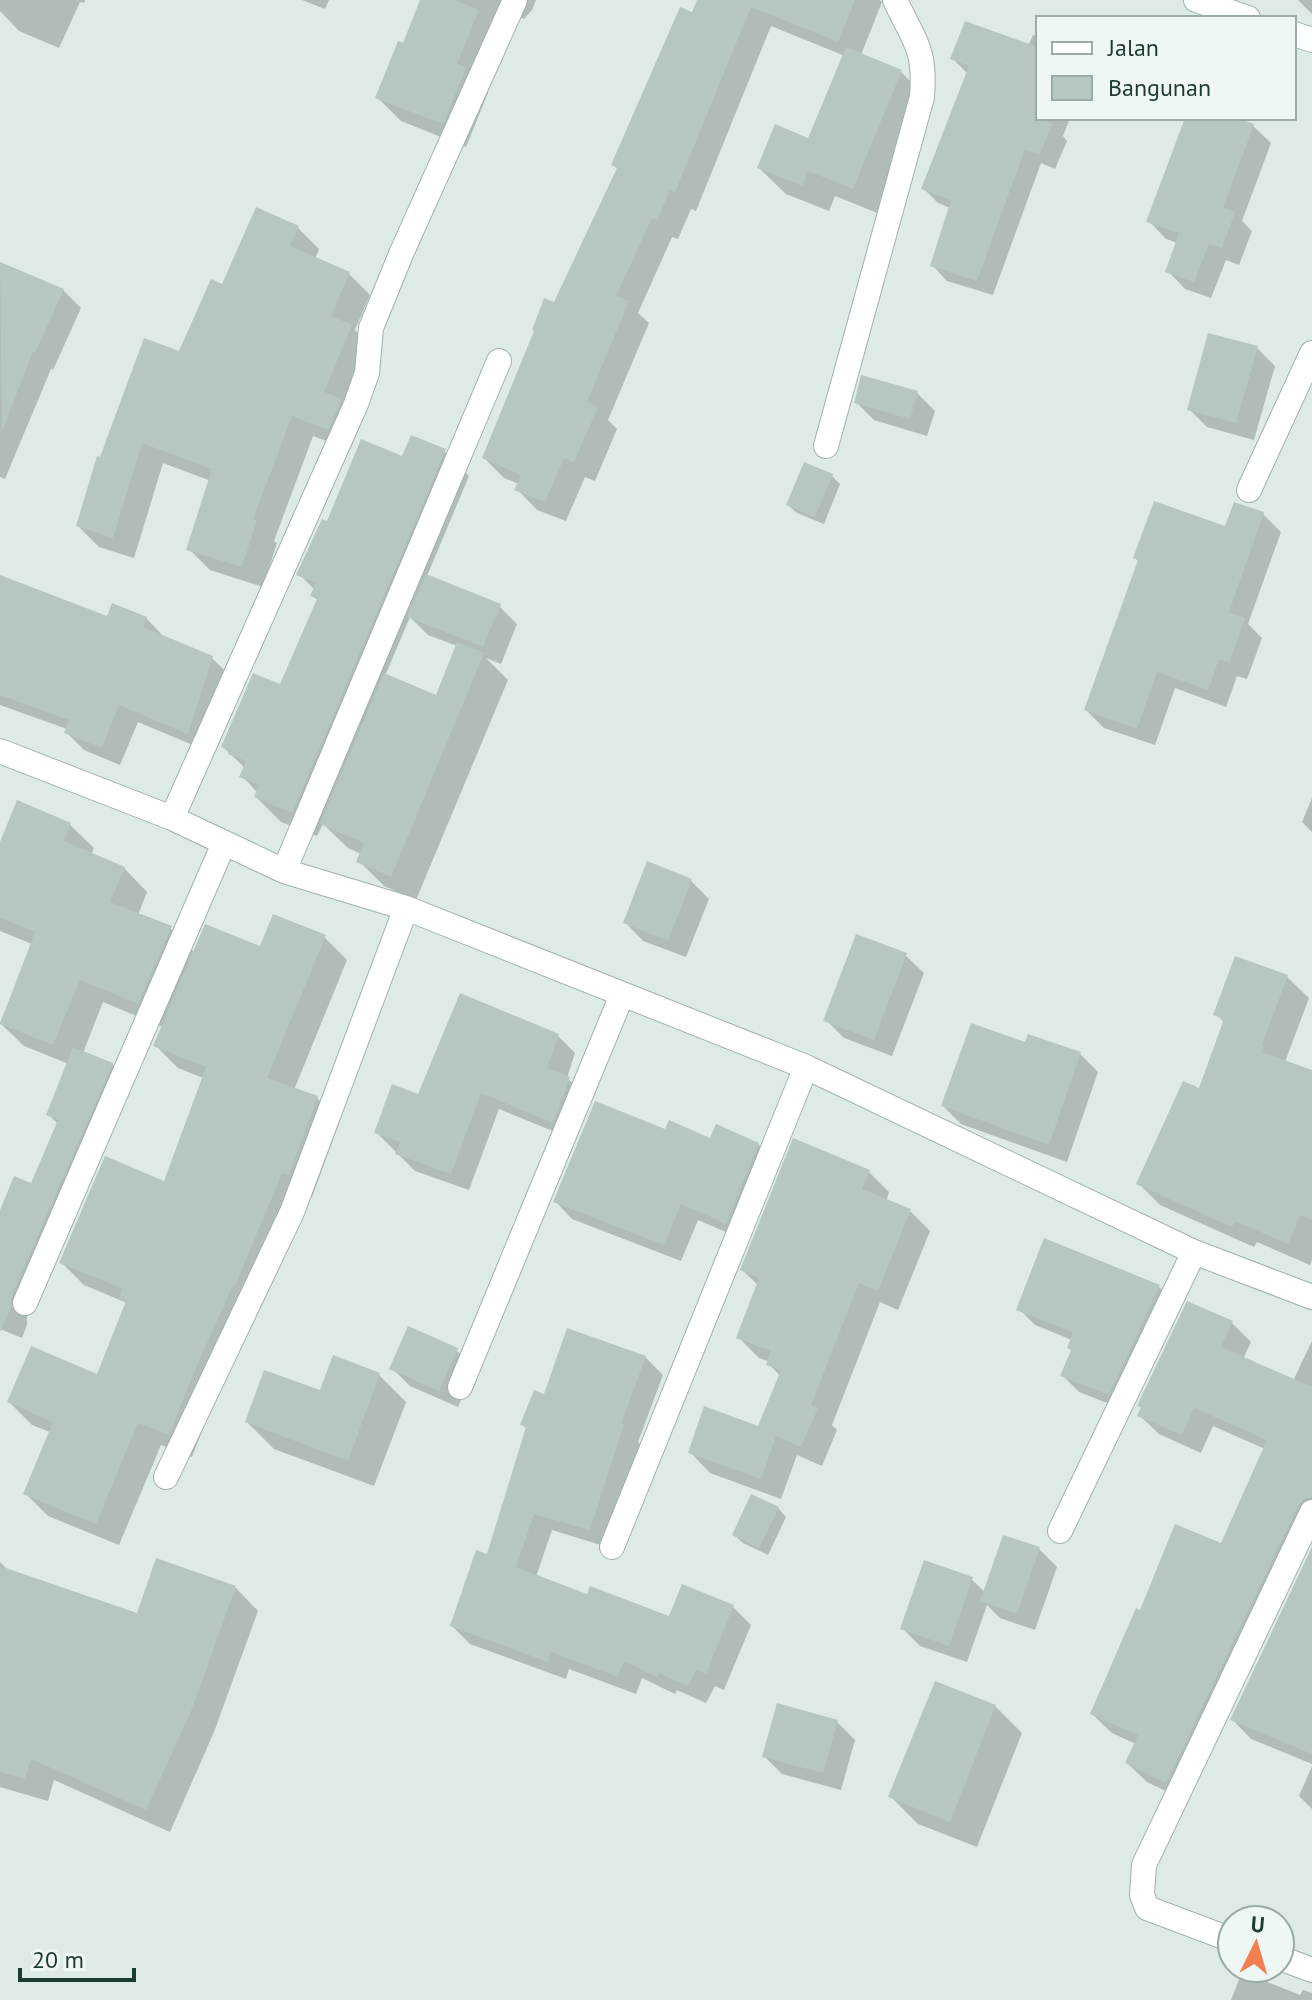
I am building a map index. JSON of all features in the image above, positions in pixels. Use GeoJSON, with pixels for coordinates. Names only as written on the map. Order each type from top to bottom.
{"type":"FeatureCollection","features":[{"type":"Feature","properties":{"kind":"street"},"geometry":{"type":"LineString","coordinates":[[172,818],[356,404],[367,373],[371,328],[515,0]]}},
{"type":"Feature","properties":{"kind":"street"},"geometry":{"type":"LineString","coordinates":[[826,446],[922,97],[924,72],[921,49],[895,0]]}},
{"type":"Feature","properties":{"kind":"street"},"geometry":{"type":"LineString","coordinates":[[1196,0],[1242,16]]}},
{"type":"Feature","properties":{"kind":"street"},"geometry":{"type":"LineString","coordinates":[[1249,490],[1312,353]]}},
{"type":"Feature","properties":{"kind":"street"},"geometry":{"type":"LineString","coordinates":[[284,871],[499,361]]}},
{"type":"Feature","properties":{"kind":"street"},"geometry":{"type":"LineString","coordinates":[[0,751],[172,818],[284,871],[406,908],[806,1067],[1194,1252],[1312,1297]]}},
{"type":"Feature","properties":{"kind":"street"},"geometry":{"type":"LineString","coordinates":[[25,1303],[224,843]]}},
{"type":"Feature","properties":{"kind":"street"},"geometry":{"type":"LineString","coordinates":[[166,1477],[292,1212],[406,908]]}},
{"type":"Feature","properties":{"kind":"street"},"geometry":{"type":"LineString","coordinates":[[460,1387],[622,995]]}},
{"type":"Feature","properties":{"kind":"street"},"geometry":{"type":"LineString","coordinates":[[612,1547],[806,1067]]}},
{"type":"Feature","properties":{"kind":"street"},"geometry":{"type":"LineString","coordinates":[[1060,1531],[1194,1252]]}},
{"type":"Feature","properties":{"kind":"street"},"geometry":{"type":"LineString","coordinates":[[1216,1934],[1147,1908],[1142,1895],[1144,1865],[1312,1512]]}},
{"type":"Feature","properties":{"kind":"building"},"geometry":{"type":"Polygon","coordinates":[[[420,0],[455,0],[479,10],[457,64],[466,68],[443,124],[375,98],[398,41],[403,43],[420,0]]]}},
{"type":"Feature","properties":{"kind":"building"},"geometry":{"type":"Polygon","coordinates":[[[697,0],[855,0],[838,42],[751,7],[675,192],[670,190],[657,220],[652,218],[616,296],[629,301],[587,402],[598,407],[574,462],[564,458],[545,502],[514,490],[521,475],[482,458],[534,331],[544,298],[554,302],[617,168],[611,165],[680,7],[692,12],[697,0]]]}},
{"type":"Feature","properties":{"kind":"building"},"geometry":{"type":"Polygon","coordinates":[[[965,21],[1036,46],[1036,120],[1053,124],[1039,155],[1025,149],[977,281],[930,266],[951,200],[921,189],[969,66],[950,59],[965,21]]]}},
{"type":"Feature","properties":{"kind":"building"},"geometry":{"type":"Polygon","coordinates":[[[846,47],[902,70],[853,189],[808,171],[802,186],[757,168],[775,124],[808,138],[846,47]]]}},
{"type":"Feature","properties":{"kind":"building"},"geometry":{"type":"Polygon","coordinates":[[[1184,120],[1243,120],[1254,124],[1223,208],[1235,212],[1222,248],[1209,244],[1194,282],[1165,272],[1179,233],[1146,222],[1184,120]]]}},
{"type":"Feature","properties":{"kind":"building"},"geometry":{"type":"Polygon","coordinates":[[[256,207],[299,226],[290,246],[350,272],[331,316],[352,325],[324,392],[342,399],[328,430],[292,416],[253,519],[257,520],[242,567],[186,550],[212,469],[142,443],[113,538],[76,526],[97,456],[100,457],[144,338],[179,351],[211,279],[222,284],[256,207]]]}},
{"type":"Feature","properties":{"kind":"building"},"geometry":{"type":"Polygon","coordinates":[[[0,262],[64,289],[33,352],[2,431],[0,262]]]}},
{"type":"Feature","properties":{"kind":"building"},"geometry":{"type":"Polygon","coordinates":[[[1208,333],[1258,346],[1236,423],[1187,410],[1208,333]]]}},
{"type":"Feature","properties":{"kind":"building"},"geometry":{"type":"Polygon","coordinates":[[[861,375],[918,391],[910,419],[854,403],[861,375]]]}},
{"type":"Feature","properties":{"kind":"building"},"geometry":{"type":"Polygon","coordinates":[[[411,435],[446,449],[292,813],[254,797],[259,785],[239,777],[246,761],[228,754],[229,751],[221,747],[253,673],[280,684],[317,599],[310,596],[316,583],[296,575],[322,519],[327,521],[361,439],[402,456],[411,435]]]}},
{"type":"Feature","properties":{"kind":"building"},"geometry":{"type":"Polygon","coordinates":[[[804,462],[833,474],[815,517],[786,505],[804,462]]]}},
{"type":"Feature","properties":{"kind":"building"},"geometry":{"type":"Polygon","coordinates":[[[1154,501],[1225,526],[1234,502],[1264,512],[1229,612],[1245,618],[1229,663],[1219,659],[1208,690],[1157,672],[1137,729],[1084,710],[1138,560],[1133,558],[1154,501]]]}},
{"type":"Feature","properties":{"kind":"building"},"geometry":{"type":"Polygon","coordinates":[[[426,574],[501,604],[483,647],[407,617],[426,574]]]}},
{"type":"Feature","properties":{"kind":"building"},"geometry":{"type":"Polygon","coordinates":[[[0,575],[107,616],[112,603],[147,617],[143,627],[213,656],[188,734],[119,705],[102,748],[64,733],[69,720],[0,695],[0,575]]]}},
{"type":"Feature","properties":{"kind":"building"},"geometry":{"type":"Polygon","coordinates":[[[457,642],[484,653],[391,877],[356,862],[364,843],[320,824],[384,673],[436,695],[457,642]]]}},
{"type":"Feature","properties":{"kind":"building"},"geometry":{"type":"Polygon","coordinates":[[[17,800],[71,823],[64,841],[125,867],[110,902],[172,926],[138,1004],[80,980],[53,1045],[0,1024],[35,932],[0,918],[0,842],[17,800]]]}},
{"type":"Feature","properties":{"kind":"building"},"geometry":{"type":"Polygon","coordinates":[[[647,861],[692,879],[668,941],[623,923],[647,861]]]}},
{"type":"Feature","properties":{"kind":"building"},"geometry":{"type":"Polygon","coordinates":[[[273,914],[326,935],[267,1078],[318,1096],[289,1175],[282,1173],[169,1435],[138,1423],[96,1524],[23,1494],[53,1422],[7,1402],[31,1346],[97,1374],[126,1301],[119,1298],[123,1289],[59,1263],[105,1156],[164,1181],[206,1067],[153,1046],[205,924],[260,946],[273,914]]]}},
{"type":"Feature","properties":{"kind":"building"},"geometry":{"type":"Polygon","coordinates":[[[856,934],[907,953],[874,1040],[823,1021],[856,934]]]}},
{"type":"Feature","properties":{"kind":"building"},"geometry":{"type":"Polygon","coordinates":[[[1235,956],[1288,975],[1262,1052],[1312,1070],[1312,1220],[1300,1215],[1288,1244],[1235,1221],[1232,1227],[1136,1184],[1183,1081],[1199,1088],[1224,1019],[1213,1015],[1235,956]]]}},
{"type":"Feature","properties":{"kind":"building"},"geometry":{"type":"Polygon","coordinates":[[[460,993],[559,1034],[547,1068],[570,1077],[553,1123],[481,1093],[451,1174],[395,1154],[400,1142],[374,1133],[392,1084],[418,1094],[460,993]]]}},
{"type":"Feature","properties":{"kind":"building"},"geometry":{"type":"Polygon","coordinates":[[[971,1023],[1025,1042],[1028,1034],[1081,1052],[1049,1145],[941,1106],[971,1023]]]}},
{"type":"Feature","properties":{"kind":"building"},"geometry":{"type":"Polygon","coordinates":[[[73,1047],[113,1063],[11,1297],[11,1308],[0,1332],[0,1210],[14,1176],[31,1183],[58,1120],[46,1115],[73,1047]]]}},
{"type":"Feature","properties":{"kind":"building"},"geometry":{"type":"Polygon","coordinates":[[[595,1101],[665,1129],[669,1120],[710,1138],[716,1124],[759,1143],[726,1224],[681,1204],[664,1245],[553,1202],[595,1101]]]}},
{"type":"Feature","properties":{"kind":"building"},"geometry":{"type":"Polygon","coordinates":[[[793,1138],[870,1170],[862,1189],[911,1209],[878,1291],[859,1283],[811,1405],[818,1408],[801,1447],[776,1436],[761,1479],[688,1453],[704,1406],[758,1426],[781,1370],[766,1365],[771,1351],[736,1338],[759,1278],[740,1270],[793,1138]]]}},
{"type":"Feature","properties":{"kind":"building"},"geometry":{"type":"Polygon","coordinates":[[[1044,1238],[1160,1285],[1109,1395],[1060,1376],[1071,1350],[1067,1348],[1073,1332],[1016,1310],[1044,1238]]]}},
{"type":"Feature","properties":{"kind":"building"},"geometry":{"type":"Polygon","coordinates":[[[1187,1301],[1233,1321],[1221,1347],[1312,1387],[1312,1497],[1304,1499],[1298,1506],[1166,1783],[1125,1763],[1138,1735],[1090,1714],[1136,1608],[1140,1610],[1175,1524],[1221,1543],[1267,1440],[1194,1408],[1182,1435],[1137,1416],[1141,1407],[1137,1406],[1187,1301]]]}},
{"type":"Feature","properties":{"kind":"building"},"geometry":{"type":"Polygon","coordinates":[[[408,1326],[458,1348],[439,1391],[389,1369],[408,1326]]]}},
{"type":"Feature","properties":{"kind":"building"},"geometry":{"type":"Polygon","coordinates":[[[567,1328],[646,1356],[621,1424],[624,1424],[590,1530],[534,1514],[516,1567],[587,1594],[590,1586],[669,1616],[682,1584],[734,1605],[706,1674],[696,1670],[688,1686],[659,1673],[657,1677],[624,1661],[618,1677],[551,1652],[548,1662],[450,1626],[476,1550],[487,1554],[526,1427],[520,1425],[534,1390],[544,1394],[567,1328]]]}},
{"type":"Feature","properties":{"kind":"building"},"geometry":{"type":"Polygon","coordinates":[[[333,1355],[380,1373],[348,1461],[245,1422],[264,1370],[320,1390],[333,1355]]]}},
{"type":"Feature","properties":{"kind":"building"},"geometry":{"type":"Polygon","coordinates":[[[751,1494],[779,1507],[759,1548],[732,1535],[751,1494]]]}},
{"type":"Feature","properties":{"kind":"building"},"geometry":{"type":"Polygon","coordinates":[[[1003,1535],[1040,1547],[1017,1614],[980,1601],[1003,1535]]]}},
{"type":"Feature","properties":{"kind":"building"},"geometry":{"type":"Polygon","coordinates":[[[1312,1547],[1312,1754],[1230,1720],[1312,1547]]]}},
{"type":"Feature","properties":{"kind":"building"},"geometry":{"type":"Polygon","coordinates":[[[156,1558],[236,1586],[192,1709],[146,1810],[31,1759],[25,1779],[0,1772],[0,1566],[137,1613],[156,1558]]]}},
{"type":"Feature","properties":{"kind":"building"},"geometry":{"type":"Polygon","coordinates":[[[924,1560],[973,1577],[949,1646],[900,1629],[924,1560]]]}},
{"type":"Feature","properties":{"kind":"building"},"geometry":{"type":"Polygon","coordinates":[[[935,1681],[996,1705],[950,1822],[888,1797],[935,1681]]]}},
{"type":"Feature","properties":{"kind":"building"},"geometry":{"type":"Polygon","coordinates":[[[777,1703],[838,1720],[823,1773],[762,1757],[777,1703]]]}}]}
